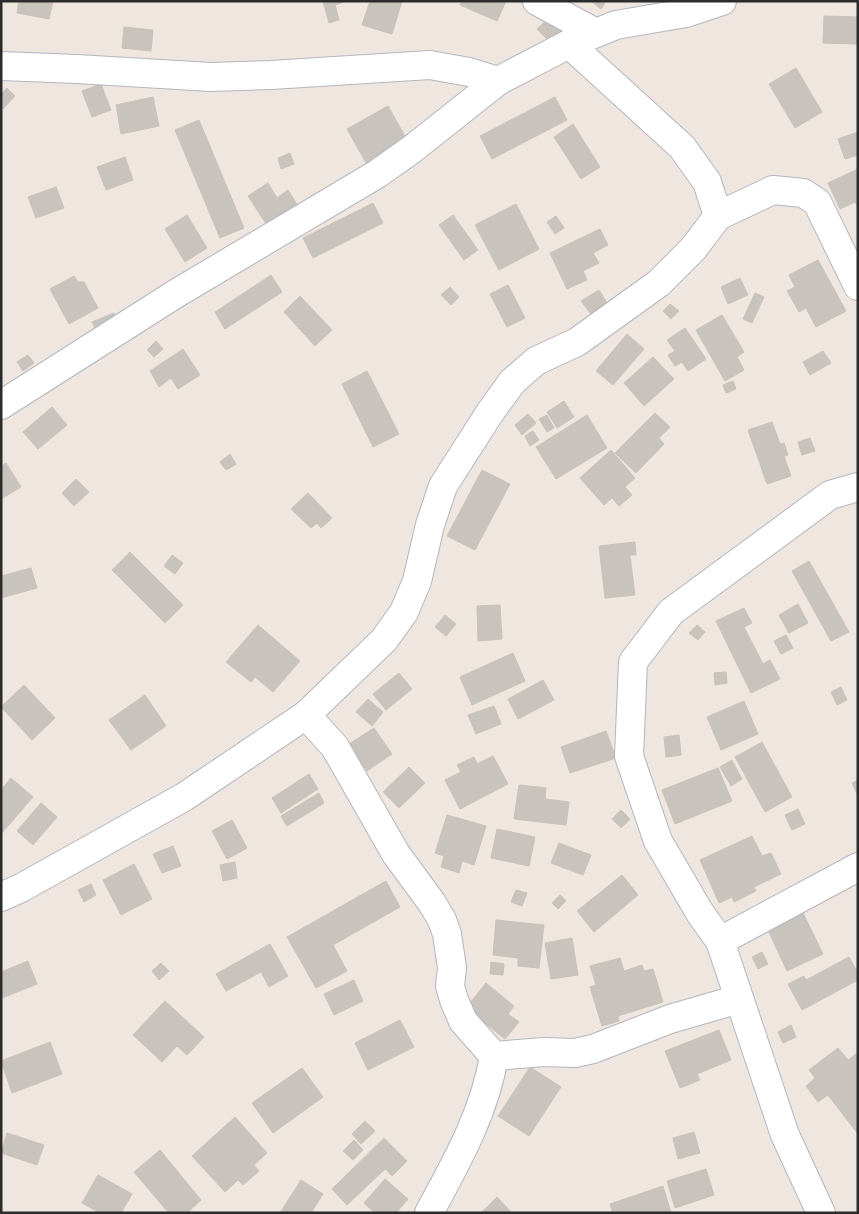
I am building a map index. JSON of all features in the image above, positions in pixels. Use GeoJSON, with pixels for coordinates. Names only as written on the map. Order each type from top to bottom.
{"type":"FeatureCollection","features":[{"type":"Feature","properties":{"kind":"street"},"geometry":{"type":"LineString","coordinates":[[536,1],[596,33]]}},
{"type":"Feature","properties":{"kind":"street"},"geometry":{"type":"LineString","coordinates":[[1,405],[177,293],[377,174],[498,81],[569,44],[616,25],[686,13],[722,1]]}},
{"type":"Feature","properties":{"kind":"street"},"geometry":{"type":"LineString","coordinates":[[569,44],[682,147],[707,182],[718,216]]}},
{"type":"Feature","properties":{"kind":"street"},"geometry":{"type":"LineString","coordinates":[[1,66],[211,77],[271,76],[430,66],[469,72],[498,81]]}},
{"type":"Feature","properties":{"kind":"street"},"geometry":{"type":"LineString","coordinates":[[1,897],[21,888],[184,797],[306,715],[384,640],[404,612],[417,581],[430,525],[443,486],[484,421],[512,382],[536,361],[576,342],[659,283],[693,250],[718,216],[773,190],[803,193],[816,202],[858,286]]}},
{"type":"Feature","properties":{"kind":"street"},"geometry":{"type":"LineString","coordinates":[[821,1213],[785,1135],[720,941],[700,913],[658,841],[629,756],[633,662],[671,612],[830,495],[858,487]]}},
{"type":"Feature","properties":{"kind":"street"},"geometry":{"type":"LineString","coordinates":[[306,715],[335,747],[396,854],[442,920],[447,934],[452,968],[450,986],[454,1000],[463,1022],[494,1056]]}},
{"type":"Feature","properties":{"kind":"street"},"geometry":{"type":"LineString","coordinates":[[720,941],[858,867]]}},
{"type":"Feature","properties":{"kind":"street"},"geometry":{"type":"LineString","coordinates":[[494,1056],[584,1051],[670,1019],[739,999]]}},
{"type":"Feature","properties":{"kind":"street"},"geometry":{"type":"LineString","coordinates":[[429,1213],[453,1169],[477,1115],[490,1081],[494,1056]]}},
{"type":"Feature","properties":{"kind":"building"},"geometry":{"type":"Polygon","coordinates":[[[19,1],[53,1],[49,19],[17,13],[19,1]]]}},
{"type":"Feature","properties":{"kind":"building"},"geometry":{"type":"Polygon","coordinates":[[[323,1],[347,1],[335,5],[339,20],[329,23],[323,1]]]}},
{"type":"Feature","properties":{"kind":"building"},"geometry":{"type":"Polygon","coordinates":[[[370,1],[402,1],[392,34],[362,25],[370,1]]]}},
{"type":"Feature","properties":{"kind":"building"},"geometry":{"type":"Polygon","coordinates":[[[462,1],[506,1],[497,21],[460,5],[462,1]]]}},
{"type":"Feature","properties":{"kind":"building"},"geometry":{"type":"Polygon","coordinates":[[[591,1],[606,1],[601,9],[591,1]]]}},
{"type":"Feature","properties":{"kind":"building"},"geometry":{"type":"Polygon","coordinates":[[[824,16],[858,17],[858,44],[823,43],[824,16]]]}},
{"type":"Feature","properties":{"kind":"building"},"geometry":{"type":"Polygon","coordinates":[[[549,18],[564,32],[552,44],[537,29],[549,18]]]}},
{"type":"Feature","properties":{"kind":"building"},"geometry":{"type":"Polygon","coordinates":[[[124,27],[153,30],[151,51],[122,48],[124,27]]]}},
{"type":"Feature","properties":{"kind":"building"},"geometry":{"type":"Polygon","coordinates":[[[796,68],[822,112],[795,128],[769,84],[796,68]]]}},
{"type":"Feature","properties":{"kind":"building"},"geometry":{"type":"Polygon","coordinates":[[[101,84],[111,110],[92,117],[82,91],[101,84]]]}},
{"type":"Feature","properties":{"kind":"building"},"geometry":{"type":"Polygon","coordinates":[[[7,88],[15,96],[3,109],[1,108],[1,94],[7,88]]]}},
{"type":"Feature","properties":{"kind":"building"},"geometry":{"type":"Polygon","coordinates":[[[153,97],[159,126],[121,134],[116,105],[153,97]]]}},
{"type":"Feature","properties":{"kind":"building"},"geometry":{"type":"Polygon","coordinates":[[[555,97],[567,120],[492,159],[480,136],[555,97]]]}},
{"type":"Feature","properties":{"kind":"building"},"geometry":{"type":"Polygon","coordinates":[[[388,106],[410,145],[369,168],[347,129],[388,106]]]}},
{"type":"Feature","properties":{"kind":"building"},"geometry":{"type":"Polygon","coordinates":[[[199,120],[244,228],[220,238],[175,130],[199,120]]]}},
{"type":"Feature","properties":{"kind":"building"},"geometry":{"type":"Polygon","coordinates":[[[573,124],[600,167],[581,179],[554,137],[573,124]]]}},
{"type":"Feature","properties":{"kind":"building"},"geometry":{"type":"Polygon","coordinates":[[[858,132],[858,155],[845,159],[838,139],[858,132]]]}},
{"type":"Feature","properties":{"kind":"building"},"geometry":{"type":"Polygon","coordinates":[[[290,153],[294,164],[281,169],[278,158],[290,153]]]}},
{"type":"Feature","properties":{"kind":"building"},"geometry":{"type":"Polygon","coordinates":[[[125,157],[133,180],[106,190],[97,167],[125,157]]]}},
{"type":"Feature","properties":{"kind":"building"},"geometry":{"type":"Polygon","coordinates":[[[858,169],[858,207],[855,202],[840,209],[828,183],[858,169]]]}},
{"type":"Feature","properties":{"kind":"building"},"geometry":{"type":"Polygon","coordinates":[[[268,183],[277,198],[288,190],[303,214],[272,233],[248,196],[268,183]]]}},
{"type":"Feature","properties":{"kind":"building"},"geometry":{"type":"Polygon","coordinates":[[[56,187],[64,208],[36,218],[28,197],[56,187]]]}},
{"type":"Feature","properties":{"kind":"building"},"geometry":{"type":"Polygon","coordinates":[[[373,203],[383,223],[313,258],[303,238],[373,203]]]}},
{"type":"Feature","properties":{"kind":"building"},"geometry":{"type":"Polygon","coordinates":[[[516,204],[539,249],[499,270],[475,225],[516,204]]]}},
{"type":"Feature","properties":{"kind":"building"},"geometry":{"type":"Polygon","coordinates":[[[187,215],[207,248],[185,262],[165,229],[187,215]]]}},
{"type":"Feature","properties":{"kind":"building"},"geometry":{"type":"Polygon","coordinates":[[[453,215],[478,250],[464,260],[439,225],[453,215]]]}},
{"type":"Feature","properties":{"kind":"building"},"geometry":{"type":"Polygon","coordinates":[[[556,216],[564,228],[555,234],[547,222],[556,216]]]}},
{"type":"Feature","properties":{"kind":"building"},"geometry":{"type":"Polygon","coordinates":[[[600,229],[608,245],[593,253],[599,263],[583,271],[587,280],[567,289],[550,253],[600,229]]]}},
{"type":"Feature","properties":{"kind":"building"},"geometry":{"type":"Polygon","coordinates":[[[818,260],[846,311],[816,327],[806,308],[799,312],[787,291],[795,287],[789,275],[818,260]]]}},
{"type":"Feature","properties":{"kind":"building"},"geometry":{"type":"Polygon","coordinates":[[[271,275],[282,292],[225,329],[215,312],[271,275]]]}},
{"type":"Feature","properties":{"kind":"building"},"geometry":{"type":"Polygon","coordinates":[[[74,276],[78,282],[84,282],[98,308],[69,324],[50,289],[74,276]]]}},
{"type":"Feature","properties":{"kind":"building"},"geometry":{"type":"Polygon","coordinates":[[[740,278],[748,295],[728,304],[721,287],[740,278]]]}},
{"type":"Feature","properties":{"kind":"building"},"geometry":{"type":"Polygon","coordinates":[[[508,285],[525,318],[507,327],[490,294],[508,285]]]}},
{"type":"Feature","properties":{"kind":"building"},"geometry":{"type":"Polygon","coordinates":[[[450,287],[459,297],[451,305],[441,295],[450,287]]]}},
{"type":"Feature","properties":{"kind":"building"},"geometry":{"type":"Polygon","coordinates":[[[599,290],[607,303],[591,314],[581,301],[599,290]]]}},
{"type":"Feature","properties":{"kind":"building"},"geometry":{"type":"Polygon","coordinates":[[[755,293],[764,297],[752,323],[743,319],[755,293]]]}},
{"type":"Feature","properties":{"kind":"building"},"geometry":{"type":"Polygon","coordinates":[[[300,296],[332,330],[315,346],[284,312],[300,296]]]}},
{"type":"Feature","properties":{"kind":"building"},"geometry":{"type":"Polygon","coordinates":[[[670,304],[679,311],[671,319],[663,311],[670,304]]]}},
{"type":"Feature","properties":{"kind":"building"},"geometry":{"type":"Polygon","coordinates":[[[114,313],[119,326],[98,335],[92,322],[114,313]]]}},
{"type":"Feature","properties":{"kind":"building"},"geometry":{"type":"Polygon","coordinates":[[[722,315],[744,352],[737,357],[744,370],[725,381],[696,330],[722,315]]]}},
{"type":"Feature","properties":{"kind":"building"},"geometry":{"type":"Polygon","coordinates":[[[685,328],[706,359],[688,371],[682,362],[675,366],[668,355],[675,351],[667,340],[685,328]]]}},
{"type":"Feature","properties":{"kind":"building"},"geometry":{"type":"Polygon","coordinates":[[[627,334],[644,349],[613,385],[596,371],[627,334]]]}},
{"type":"Feature","properties":{"kind":"building"},"geometry":{"type":"Polygon","coordinates":[[[156,341],[163,349],[154,357],[147,350],[156,341]]]}},
{"type":"Feature","properties":{"kind":"building"},"geometry":{"type":"Polygon","coordinates":[[[183,349],[200,375],[178,389],[171,378],[159,387],[150,371],[183,349]]]}},
{"type":"Feature","properties":{"kind":"building"},"geometry":{"type":"Polygon","coordinates":[[[823,351],[831,363],[810,375],[803,362],[823,351]]]}},
{"type":"Feature","properties":{"kind":"building"},"geometry":{"type":"Polygon","coordinates":[[[28,355],[34,363],[23,371],[17,362],[28,355]]]}},
{"type":"Feature","properties":{"kind":"building"},"geometry":{"type":"Polygon","coordinates":[[[653,357],[674,379],[644,406],[624,383],[653,357]]]}},
{"type":"Feature","properties":{"kind":"building"},"geometry":{"type":"Polygon","coordinates":[[[367,371],[399,434],[373,447],[342,384],[367,371]]]}},
{"type":"Feature","properties":{"kind":"building"},"geometry":{"type":"Polygon","coordinates":[[[733,381],[736,389],[726,393],[723,385],[733,381]]]}},
{"type":"Feature","properties":{"kind":"building"},"geometry":{"type":"Polygon","coordinates":[[[564,401],[574,417],[557,428],[547,412],[564,401]]]}},
{"type":"Feature","properties":{"kind":"building"},"geometry":{"type":"Polygon","coordinates":[[[52,407],[67,425],[38,449],[23,432],[52,407]]]}},
{"type":"Feature","properties":{"kind":"building"},"geometry":{"type":"Polygon","coordinates":[[[655,413],[670,427],[659,438],[664,444],[636,473],[615,453],[655,413]]]}},
{"type":"Feature","properties":{"kind":"building"},"geometry":{"type":"Polygon","coordinates":[[[528,414],[536,423],[522,435],[515,425],[528,414]]]}},
{"type":"Feature","properties":{"kind":"building"},"geometry":{"type":"Polygon","coordinates":[[[547,415],[554,428],[547,432],[539,419],[547,415]]]}},
{"type":"Feature","properties":{"kind":"building"},"geometry":{"type":"Polygon","coordinates":[[[587,415],[607,448],[556,479],[536,447],[587,415]]]}},
{"type":"Feature","properties":{"kind":"building"},"geometry":{"type":"Polygon","coordinates":[[[772,422],[780,444],[784,443],[788,455],[784,456],[791,476],[767,484],[748,430],[772,422]]]}},
{"type":"Feature","properties":{"kind":"building"},"geometry":{"type":"Polygon","coordinates":[[[533,431],[539,440],[530,446],[525,436],[533,431]]]}},
{"type":"Feature","properties":{"kind":"building"},"geometry":{"type":"Polygon","coordinates":[[[810,438],[815,451],[802,455],[798,442],[810,438]]]}},
{"type":"Feature","properties":{"kind":"building"},"geometry":{"type":"Polygon","coordinates":[[[611,450],[635,478],[625,487],[632,495],[619,506],[612,498],[604,505],[580,478],[611,450]]]}},
{"type":"Feature","properties":{"kind":"building"},"geometry":{"type":"Polygon","coordinates":[[[230,454],[236,464],[226,470],[220,462],[230,454]]]}},
{"type":"Feature","properties":{"kind":"building"},"geometry":{"type":"Polygon","coordinates":[[[6,463],[21,487],[1,499],[1,466],[6,463]]]}},
{"type":"Feature","properties":{"kind":"building"},"geometry":{"type":"Polygon","coordinates":[[[482,470],[510,484],[475,550],[447,536],[482,470]]]}},
{"type":"Feature","properties":{"kind":"building"},"geometry":{"type":"Polygon","coordinates":[[[76,479],[89,492],[74,506],[62,493],[76,479]]]}},
{"type":"Feature","properties":{"kind":"building"},"geometry":{"type":"Polygon","coordinates":[[[308,493],[332,518],[321,528],[317,523],[311,528],[291,509],[308,493]]]}},
{"type":"Feature","properties":{"kind":"building"},"geometry":{"type":"Polygon","coordinates":[[[635,542],[636,555],[630,555],[635,595],[605,598],[599,546],[635,542]]]}},
{"type":"Feature","properties":{"kind":"building"},"geometry":{"type":"Polygon","coordinates":[[[130,552],[183,605],[165,623],[112,570],[130,552]]]}},
{"type":"Feature","properties":{"kind":"building"},"geometry":{"type":"Polygon","coordinates":[[[172,555],[183,563],[175,574],[164,566],[172,555]]]}},
{"type":"Feature","properties":{"kind":"building"},"geometry":{"type":"Polygon","coordinates":[[[809,561],[849,632],[831,641],[792,571],[809,561]]]}},
{"type":"Feature","properties":{"kind":"building"},"geometry":{"type":"Polygon","coordinates":[[[31,568],[37,588],[1,598],[1,576],[31,568]]]}},
{"type":"Feature","properties":{"kind":"building"},"geometry":{"type":"Polygon","coordinates":[[[798,604],[808,623],[789,633],[779,615],[798,604]]]}},
{"type":"Feature","properties":{"kind":"building"},"geometry":{"type":"Polygon","coordinates":[[[500,605],[502,639],[478,641],[477,606],[500,605]]]}},
{"type":"Feature","properties":{"kind":"building"},"geometry":{"type":"Polygon","coordinates":[[[744,608],[752,623],[744,627],[763,664],[770,660],[780,679],[751,693],[716,621],[744,608]]]}},
{"type":"Feature","properties":{"kind":"building"},"geometry":{"type":"Polygon","coordinates":[[[445,615],[456,624],[446,636],[435,627],[445,615]]]}},
{"type":"Feature","properties":{"kind":"building"},"geometry":{"type":"Polygon","coordinates":[[[258,625],[300,661],[273,692],[255,677],[251,682],[226,662],[258,625]]]}},
{"type":"Feature","properties":{"kind":"building"},"geometry":{"type":"Polygon","coordinates":[[[697,625],[705,632],[698,640],[689,633],[697,625]]]}},
{"type":"Feature","properties":{"kind":"building"},"geometry":{"type":"Polygon","coordinates":[[[786,635],[793,648],[781,654],[774,641],[786,635]]]}},
{"type":"Feature","properties":{"kind":"building"},"geometry":{"type":"Polygon","coordinates":[[[513,653],[525,681],[472,705],[460,677],[513,653]]]}},
{"type":"Feature","properties":{"kind":"building"},"geometry":{"type":"Polygon","coordinates":[[[726,672],[727,683],[715,685],[714,673],[726,672]]]}},
{"type":"Feature","properties":{"kind":"building"},"geometry":{"type":"Polygon","coordinates":[[[399,673],[412,689],[386,710],[373,694],[399,673]]]}},
{"type":"Feature","properties":{"kind":"building"},"geometry":{"type":"Polygon","coordinates":[[[543,680],[554,700],[518,719],[508,699],[543,680]]]}},
{"type":"Feature","properties":{"kind":"building"},"geometry":{"type":"Polygon","coordinates":[[[24,685],[55,718],[32,740],[1,707],[24,685]]]}},
{"type":"Feature","properties":{"kind":"building"},"geometry":{"type":"Polygon","coordinates":[[[841,687],[847,700],[837,705],[831,692],[841,687]]]}},
{"type":"Feature","properties":{"kind":"building"},"geometry":{"type":"Polygon","coordinates":[[[145,695],[166,726],[131,750],[109,720],[145,695]]]}},
{"type":"Feature","properties":{"kind":"building"},"geometry":{"type":"Polygon","coordinates":[[[368,699],[383,712],[372,726],[356,712],[368,699]]]}},
{"type":"Feature","properties":{"kind":"building"},"geometry":{"type":"Polygon","coordinates":[[[744,701],[758,734],[721,750],[707,717],[744,701]]]}},
{"type":"Feature","properties":{"kind":"building"},"geometry":{"type":"Polygon","coordinates":[[[494,706],[501,724],[476,734],[468,715],[494,706]]]}},
{"type":"Feature","properties":{"kind":"building"},"geometry":{"type":"Polygon","coordinates":[[[374,728],[392,754],[367,771],[349,744],[374,728]]]}},
{"type":"Feature","properties":{"kind":"building"},"geometry":{"type":"Polygon","coordinates":[[[606,731],[616,758],[570,773],[561,747],[606,731]]]}},
{"type":"Feature","properties":{"kind":"building"},"geometry":{"type":"Polygon","coordinates":[[[679,735],[681,755],[666,757],[664,737],[679,735]]]}},
{"type":"Feature","properties":{"kind":"building"},"geometry":{"type":"Polygon","coordinates":[[[762,742],[792,797],[765,812],[735,757],[762,742]]]}},
{"type":"Feature","properties":{"kind":"building"},"geometry":{"type":"Polygon","coordinates":[[[493,756],[508,784],[460,809],[445,780],[461,772],[457,765],[474,757],[477,764],[493,756]]]}},
{"type":"Feature","properties":{"kind":"building"},"geometry":{"type":"Polygon","coordinates":[[[732,760],[742,779],[731,786],[720,767],[732,760]]]}},
{"type":"Feature","properties":{"kind":"building"},"geometry":{"type":"Polygon","coordinates":[[[409,767],[425,783],[399,808],[383,792],[409,767]]]}},
{"type":"Feature","properties":{"kind":"building"},"geometry":{"type":"Polygon","coordinates":[[[718,768],[732,801],[675,824],[662,790],[718,768]]]}},
{"type":"Feature","properties":{"kind":"building"},"geometry":{"type":"Polygon","coordinates":[[[309,774],[318,789],[281,813],[272,798],[309,774]]]}},
{"type":"Feature","properties":{"kind":"building"},"geometry":{"type":"Polygon","coordinates":[[[11,778],[33,797],[1,834],[1,790],[11,778]]]}},
{"type":"Feature","properties":{"kind":"building"},"geometry":{"type":"Polygon","coordinates":[[[858,780],[858,796],[852,783],[858,780]]]}},
{"type":"Feature","properties":{"kind":"building"},"geometry":{"type":"Polygon","coordinates":[[[519,785],[546,788],[545,799],[569,802],[566,825],[514,819],[519,785]]]}},
{"type":"Feature","properties":{"kind":"building"},"geometry":{"type":"Polygon","coordinates":[[[319,793],[324,803],[287,826],[281,816],[319,793]]]}},
{"type":"Feature","properties":{"kind":"building"},"geometry":{"type":"Polygon","coordinates":[[[41,803],[57,817],[33,845],[17,831],[41,803]]]}},
{"type":"Feature","properties":{"kind":"building"},"geometry":{"type":"Polygon","coordinates":[[[798,809],[805,824],[792,830],[785,815],[798,809]]]}},
{"type":"Feature","properties":{"kind":"building"},"geometry":{"type":"Polygon","coordinates":[[[621,810],[630,819],[621,828],[612,819],[621,810]]]}},
{"type":"Feature","properties":{"kind":"building"},"geometry":{"type":"Polygon","coordinates":[[[447,815],[486,826],[474,865],[462,861],[459,873],[441,867],[444,856],[435,853],[447,815]]]}},
{"type":"Feature","properties":{"kind":"building"},"geometry":{"type":"Polygon","coordinates":[[[232,820],[247,848],[227,859],[212,831],[232,820]]]}},
{"type":"Feature","properties":{"kind":"building"},"geometry":{"type":"Polygon","coordinates":[[[497,829],[535,837],[529,866],[491,858],[497,829]]]}},
{"type":"Feature","properties":{"kind":"building"},"geometry":{"type":"Polygon","coordinates":[[[752,836],[762,856],[771,853],[781,874],[754,887],[756,891],[734,902],[732,897],[719,903],[700,860],[752,836]]]}},
{"type":"Feature","properties":{"kind":"building"},"geometry":{"type":"Polygon","coordinates":[[[559,843],[591,855],[583,875],[551,863],[559,843]]]}},
{"type":"Feature","properties":{"kind":"building"},"geometry":{"type":"Polygon","coordinates":[[[173,846],[181,866],[162,873],[153,854],[173,846]]]}},
{"type":"Feature","properties":{"kind":"building"},"geometry":{"type":"Polygon","coordinates":[[[235,862],[237,878],[223,881],[220,865],[235,862]]]}},
{"type":"Feature","properties":{"kind":"building"},"geometry":{"type":"Polygon","coordinates":[[[134,864],[152,899],[121,915],[103,880],[134,864]]]}},
{"type":"Feature","properties":{"kind":"building"},"geometry":{"type":"Polygon","coordinates":[[[622,875],[638,895],[594,932],[577,911],[622,875]]]}},
{"type":"Feature","properties":{"kind":"building"},"geometry":{"type":"Polygon","coordinates":[[[386,881],[400,907],[333,945],[347,971],[316,988],[287,937],[386,881]]]}},
{"type":"Feature","properties":{"kind":"building"},"geometry":{"type":"Polygon","coordinates":[[[91,884],[96,895],[84,902],[78,890],[91,884]]]}},
{"type":"Feature","properties":{"kind":"building"},"geometry":{"type":"Polygon","coordinates":[[[516,890],[527,893],[522,906],[511,902],[516,890]]]}},
{"type":"Feature","properties":{"kind":"building"},"geometry":{"type":"Polygon","coordinates":[[[560,895],[566,901],[558,909],[552,903],[560,895]]]}},
{"type":"Feature","properties":{"kind":"building"},"geometry":{"type":"Polygon","coordinates":[[[803,913],[823,954],[787,971],[768,930],[803,913]]]}},
{"type":"Feature","properties":{"kind":"building"},"geometry":{"type":"Polygon","coordinates":[[[496,920],[544,925],[539,968],[518,966],[518,958],[493,955],[496,920]]]}},
{"type":"Feature","properties":{"kind":"building"},"geometry":{"type":"Polygon","coordinates":[[[572,938],[578,975],[551,979],[545,943],[572,938]]]}},
{"type":"Feature","properties":{"kind":"building"},"geometry":{"type":"Polygon","coordinates":[[[270,944],[288,976],[269,987],[261,972],[226,991],[216,974],[270,944]]]}},
{"type":"Feature","properties":{"kind":"building"},"geometry":{"type":"Polygon","coordinates":[[[762,952],[768,964],[758,969],[752,957],[762,952]]]}},
{"type":"Feature","properties":{"kind":"building"},"geometry":{"type":"Polygon","coordinates":[[[849,957],[858,973],[858,980],[802,1010],[788,984],[804,976],[806,980],[849,957]]]}},
{"type":"Feature","properties":{"kind":"building"},"geometry":{"type":"Polygon","coordinates":[[[620,958],[624,971],[642,965],[644,971],[653,969],[663,1002],[618,1016],[619,1021],[602,1026],[590,987],[596,985],[590,966],[620,958]]]}},
{"type":"Feature","properties":{"kind":"building"},"geometry":{"type":"Polygon","coordinates":[[[28,961],[37,984],[2,998],[1,972],[28,961]]]}},
{"type":"Feature","properties":{"kind":"building"},"geometry":{"type":"Polygon","coordinates":[[[491,962],[504,964],[503,975],[490,974],[491,962]]]}},
{"type":"Feature","properties":{"kind":"building"},"geometry":{"type":"Polygon","coordinates":[[[161,963],[169,971],[159,980],[152,971],[161,963]]]}},
{"type":"Feature","properties":{"kind":"building"},"geometry":{"type":"Polygon","coordinates":[[[354,980],[363,1001],[334,1015],[324,994],[354,980]]]}},
{"type":"Feature","properties":{"kind":"building"},"geometry":{"type":"Polygon","coordinates":[[[486,983],[514,1006],[508,1014],[519,1022],[505,1039],[466,1008],[486,983]]]}},
{"type":"Feature","properties":{"kind":"building"},"geometry":{"type":"Polygon","coordinates":[[[165,1001],[204,1037],[187,1055],[177,1046],[162,1062],[133,1035],[165,1001]]]}},
{"type":"Feature","properties":{"kind":"building"},"geometry":{"type":"Polygon","coordinates":[[[400,1020],[414,1047],[368,1070],[355,1043],[400,1020]]]}},
{"type":"Feature","properties":{"kind":"building"},"geometry":{"type":"Polygon","coordinates":[[[791,1025],[796,1037],[783,1043],[778,1032],[791,1025]]]}},
{"type":"Feature","properties":{"kind":"building"},"geometry":{"type":"Polygon","coordinates":[[[719,1030],[731,1060],[697,1074],[700,1080],[680,1088],[665,1051],[719,1030]]]}},
{"type":"Feature","properties":{"kind":"building"},"geometry":{"type":"Polygon","coordinates":[[[50,1042],[62,1074],[12,1093],[1,1061],[50,1042]]]}},
{"type":"Feature","properties":{"kind":"building"},"geometry":{"type":"Polygon","coordinates":[[[838,1048],[848,1060],[856,1054],[858,1056],[858,1134],[828,1095],[818,1102],[806,1086],[815,1078],[809,1070],[838,1048]]]}},
{"type":"Feature","properties":{"kind":"building"},"geometry":{"type":"Polygon","coordinates":[[[530,1067],[561,1087],[529,1136],[498,1116],[530,1067]]]}},
{"type":"Feature","properties":{"kind":"building"},"geometry":{"type":"Polygon","coordinates":[[[302,1068],[323,1097],[273,1133],[252,1103],[302,1068]]]}},
{"type":"Feature","properties":{"kind":"building"},"geometry":{"type":"Polygon","coordinates":[[[235,1117],[267,1153],[254,1165],[259,1171],[243,1185],[238,1180],[225,1192],[192,1156],[235,1117]]]}},
{"type":"Feature","properties":{"kind":"building"},"geometry":{"type":"Polygon","coordinates":[[[365,1121],[375,1131],[361,1144],[352,1134],[365,1121]]]}},
{"type":"Feature","properties":{"kind":"building"},"geometry":{"type":"Polygon","coordinates":[[[694,1132],[700,1153],[678,1159],[673,1138],[694,1132]]]}},
{"type":"Feature","properties":{"kind":"building"},"geometry":{"type":"Polygon","coordinates":[[[7,1133],[44,1145],[37,1165],[1,1153],[7,1133]]]}},
{"type":"Feature","properties":{"kind":"building"},"geometry":{"type":"Polygon","coordinates":[[[384,1138],[407,1161],[392,1176],[385,1169],[347,1205],[332,1189],[384,1138]]]}},
{"type":"Feature","properties":{"kind":"building"},"geometry":{"type":"Polygon","coordinates":[[[354,1140],[363,1150],[353,1160],[343,1151],[354,1140]]]}},
{"type":"Feature","properties":{"kind":"building"},"geometry":{"type":"Polygon","coordinates":[[[160,1150],[201,1200],[187,1213],[169,1213],[134,1172],[160,1150]]]}},
{"type":"Feature","properties":{"kind":"building"},"geometry":{"type":"Polygon","coordinates":[[[706,1169],[714,1195],[675,1208],[667,1181],[706,1169]]]}},
{"type":"Feature","properties":{"kind":"building"},"geometry":{"type":"Polygon","coordinates":[[[98,1175],[132,1194],[121,1213],[100,1213],[82,1203],[98,1175]]]}},
{"type":"Feature","properties":{"kind":"building"},"geometry":{"type":"Polygon","coordinates":[[[385,1179],[408,1199],[396,1213],[375,1213],[364,1203],[385,1179]]]}},
{"type":"Feature","properties":{"kind":"building"},"geometry":{"type":"Polygon","coordinates":[[[301,1180],[323,1194],[311,1213],[280,1213],[301,1180]]]}},
{"type":"Feature","properties":{"kind":"building"},"geometry":{"type":"Polygon","coordinates":[[[663,1186],[671,1213],[613,1213],[610,1204],[663,1186]]]}},
{"type":"Feature","properties":{"kind":"building"},"geometry":{"type":"Polygon","coordinates":[[[497,1197],[512,1213],[481,1213],[497,1197]]]}}]}
